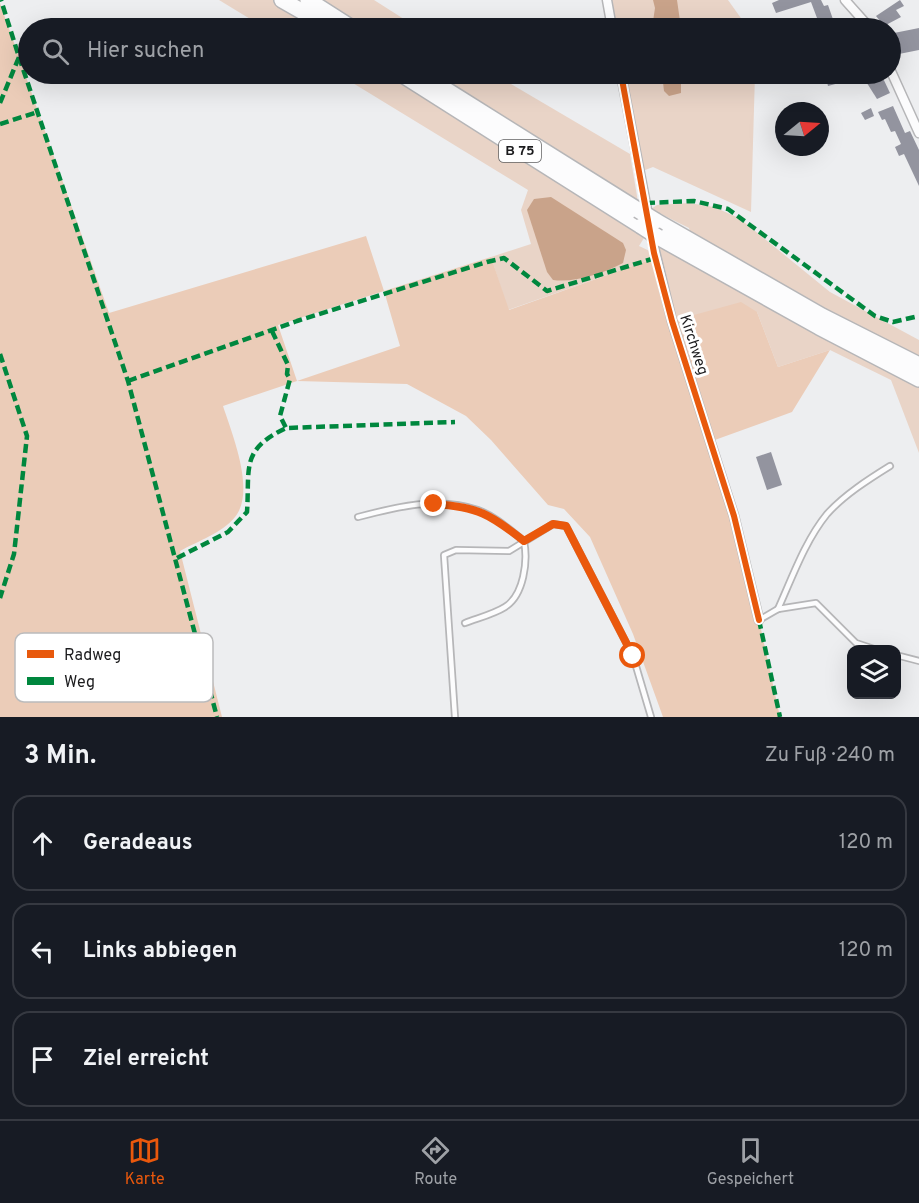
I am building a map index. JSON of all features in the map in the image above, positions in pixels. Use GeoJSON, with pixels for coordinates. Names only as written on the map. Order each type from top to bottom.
{"type":"FeatureCollection","features":[{"type":"Feature","properties":{"kind":"highway"},"geometry":{"type":"LineString","coordinates":[[282,0],[314,18]]}},
{"type":"Feature","properties":{"kind":"highway"},"geometry":{"type":"LineString","coordinates":[[292,0],[318,18]]}},
{"type":"Feature","properties":{"kind":"highway"},"geometry":{"type":"LineString","coordinates":[[313,2],[337,18]]}},
{"type":"Feature","properties":{"kind":"highway","name":"B 75"},"geometry":{"type":"LineString","coordinates":[[417,84],[641,226],[657,229],[919,365]]}},
{"type":"Feature","properties":{"kind":"highway","name":"B 75"},"geometry":{"type":"LineString","coordinates":[[437,84],[638,210],[657,229],[819,327],[919,379]]}},
{"type":"Feature","properties":{"kind":"street"},"geometry":{"type":"LineString","coordinates":[[607,0],[610,18]]}},
{"type":"Feature","properties":{"kind":"street"},"geometry":{"type":"LineString","coordinates":[[845,0],[861,18]]}},
{"type":"Feature","properties":{"kind":"street","name":"Kirchweg"},"geometry":{"type":"LineString","coordinates":[[623,84],[655,258],[672,321],[731,505],[759,620]]}},
{"type":"Feature","properties":{"kind":"street"},"geometry":{"type":"LineString","coordinates":[[898,84],[919,133]]}},
{"type":"Feature","properties":{"kind":"lane"},"geometry":{"type":"LineString","coordinates":[[778,609],[801,558],[828,514],[867,480],[890,466]]}},
{"type":"Feature","properties":{"kind":"lane"},"geometry":{"type":"LineString","coordinates":[[358,517],[407,505],[463,506],[487,514],[524,541],[527,555],[523,579],[515,596],[507,606],[465,623]]}},
{"type":"Feature","properties":{"kind":"lane"},"geometry":{"type":"LineString","coordinates":[[455,717],[444,555],[456,550],[509,551],[553,524],[566,526],[633,656],[651,717]]}},
{"type":"Feature","properties":{"kind":"lane"},"geometry":{"type":"LineString","coordinates":[[759,620],[778,609],[816,603],[860,645]]}},
{"type":"Feature","properties":{"kind":"lane"},"geometry":{"type":"LineString","coordinates":[[901,656],[919,661]]}},
{"type":"Feature","properties":{"kind":"shaded area"},"geometry":{"type":"Polygon","coordinates":[[[219,0],[274,0],[304,18],[249,18],[219,0]]]}},
{"type":"Feature","properties":{"kind":"shaded area"},"geometry":{"type":"Polygon","coordinates":[[[317,0],[374,0],[402,18],[345,18],[317,0]]]}},
{"type":"Feature","properties":{"kind":"shaded area"},"geometry":{"type":"Polygon","coordinates":[[[607,0],[728,0],[741,18],[610,18],[607,0]]]}},
{"type":"Feature","properties":{"kind":"shaded area"},"geometry":{"type":"Polygon","coordinates":[[[653,0],[677,0],[680,18],[654,18],[653,0]]]}},
{"type":"Feature","properties":{"kind":"shaded area"},"geometry":{"type":"Polygon","coordinates":[[[0,3],[18,54],[18,84],[28,84],[109,313],[366,236],[384,291],[278,325],[297,381],[223,406],[243,478],[241,506],[230,523],[180,551],[201,633],[15,633],[15,702],[213,702],[213,681],[222,717],[0,717],[0,3]]]}},
{"type":"Feature","properties":{"kind":"shaded area"},"geometry":{"type":"Polygon","coordinates":[[[354,84],[405,84],[644,238],[639,246],[654,253],[655,258],[508,310],[491,257],[531,244],[521,210],[528,190],[354,84]]]}},
{"type":"Feature","properties":{"kind":"shaded area"},"geometry":{"type":"Polygon","coordinates":[[[445,84],[511,84],[630,154],[638,202],[445,84]]]}},
{"type":"Feature","properties":{"kind":"shaded area"},"geometry":{"type":"Polygon","coordinates":[[[623,84],[755,84],[751,212],[653,167],[640,172],[623,84]]]}},
{"type":"Feature","properties":{"kind":"shaded area"},"geometry":{"type":"Polygon","coordinates":[[[663,84],[681,84],[681,93],[669,96],[664,91],[663,84]]]}},
{"type":"Feature","properties":{"kind":"shaded area"},"geometry":{"type":"Polygon","coordinates":[[[551,197],[623,243],[626,250],[623,263],[589,276],[562,281],[553,280],[547,272],[527,210],[534,199],[551,197]]]}},
{"type":"Feature","properties":{"kind":"shaded area"},"geometry":{"type":"Polygon","coordinates":[[[689,203],[714,207],[739,218],[830,292],[919,340],[919,359],[889,345],[691,236],[689,228],[651,209],[657,205],[689,203]]]}},
{"type":"Feature","properties":{"kind":"shaded area"},"geometry":{"type":"Polygon","coordinates":[[[656,244],[919,383],[919,453],[891,380],[830,350],[778,367],[757,312],[675,320],[656,244]]]}},
{"type":"Feature","properties":{"kind":"shaded area"},"geometry":{"type":"Polygon","coordinates":[[[491,257],[509,310],[655,258],[672,321],[741,302],[757,312],[778,367],[830,350],[792,412],[712,441],[759,620],[780,717],[663,717],[633,634],[590,537],[564,509],[548,505],[491,440],[466,416],[407,384],[297,381],[400,346],[384,291],[491,257]]]}},
{"type":"Feature","properties":{"kind":"building"},"geometry":{"type":"Polygon","coordinates":[[[779,0],[821,0],[824,6],[828,5],[833,18],[817,18],[811,2],[776,13],[772,3],[779,0]]]}},
{"type":"Feature","properties":{"kind":"building"},"geometry":{"type":"Polygon","coordinates":[[[900,0],[904,6],[896,10],[901,17],[899,18],[878,18],[876,16],[900,0]]]}},
{"type":"Feature","properties":{"kind":"building"},"geometry":{"type":"Polygon","coordinates":[[[919,28],[919,50],[901,54],[901,32],[919,28]]]}},
{"type":"Feature","properties":{"kind":"building"},"geometry":{"type":"Polygon","coordinates":[[[868,84],[886,84],[890,93],[877,99],[868,84]]]}},
{"type":"Feature","properties":{"kind":"building"},"geometry":{"type":"Polygon","coordinates":[[[893,106],[905,133],[910,131],[919,150],[919,186],[904,154],[899,156],[895,147],[901,144],[895,131],[891,132],[885,119],[882,120],[878,112],[893,106]]]}},
{"type":"Feature","properties":{"kind":"building"},"geometry":{"type":"Polygon","coordinates":[[[871,108],[874,116],[865,120],[861,113],[871,108]]]}},
{"type":"Feature","properties":{"kind":"building"},"geometry":{"type":"Polygon","coordinates":[[[771,452],[782,485],[767,490],[756,457],[771,452]]]}},
{"type":"Feature","properties":{"kind":"marked path"},"geometry":{"type":"LineString","coordinates":[[1,0],[18,54]]}},
{"type":"Feature","properties":{"kind":"marked path"},"geometry":{"type":"LineString","coordinates":[[0,103],[18,59]]}},
{"type":"Feature","properties":{"kind":"marked path"},"geometry":{"type":"LineString","coordinates":[[28,84],[128,381],[195,633]]}},
{"type":"Feature","properties":{"kind":"marked path"},"geometry":{"type":"LineString","coordinates":[[0,124],[38,112]]}},
{"type":"Feature","properties":{"kind":"marked path"},"geometry":{"type":"LineString","coordinates":[[646,203],[694,201],[728,209],[875,316],[893,322],[919,316]]}},
{"type":"Feature","properties":{"kind":"marked path"},"geometry":{"type":"LineString","coordinates":[[128,381],[297,321],[504,258],[547,291],[655,258]]}},
{"type":"Feature","properties":{"kind":"marked path"},"geometry":{"type":"LineString","coordinates":[[272,331],[288,365],[287,374],[290,379],[280,416],[286,428]]}},
{"type":"Feature","properties":{"kind":"marked path"},"geometry":{"type":"LineString","coordinates":[[0,354],[27,436],[14,554],[0,598]]}},
{"type":"Feature","properties":{"kind":"marked path"},"geometry":{"type":"LineString","coordinates":[[177,558],[228,532],[247,512],[250,462],[254,453],[271,436],[286,428],[455,422]]}},
{"type":"Feature","properties":{"kind":"marked path"},"geometry":{"type":"LineString","coordinates":[[759,620],[780,717]]}},
{"type":"Feature","properties":{"kind":"marked path"},"geometry":{"type":"LineString","coordinates":[[213,702],[217,717]]}},
{"type":"Feature","properties":{"kind":"cycle path"},"geometry":{"type":"LineString","coordinates":[[623,84],[654,253],[672,321],[734,516],[759,620]]}},
{"type":"Feature","properties":{"kind":"route"},"geometry":{"type":"LineString","coordinates":[[434,504],[463,506],[479,510],[502,523],[524,541],[553,524],[566,526],[633,656]]}}]}
